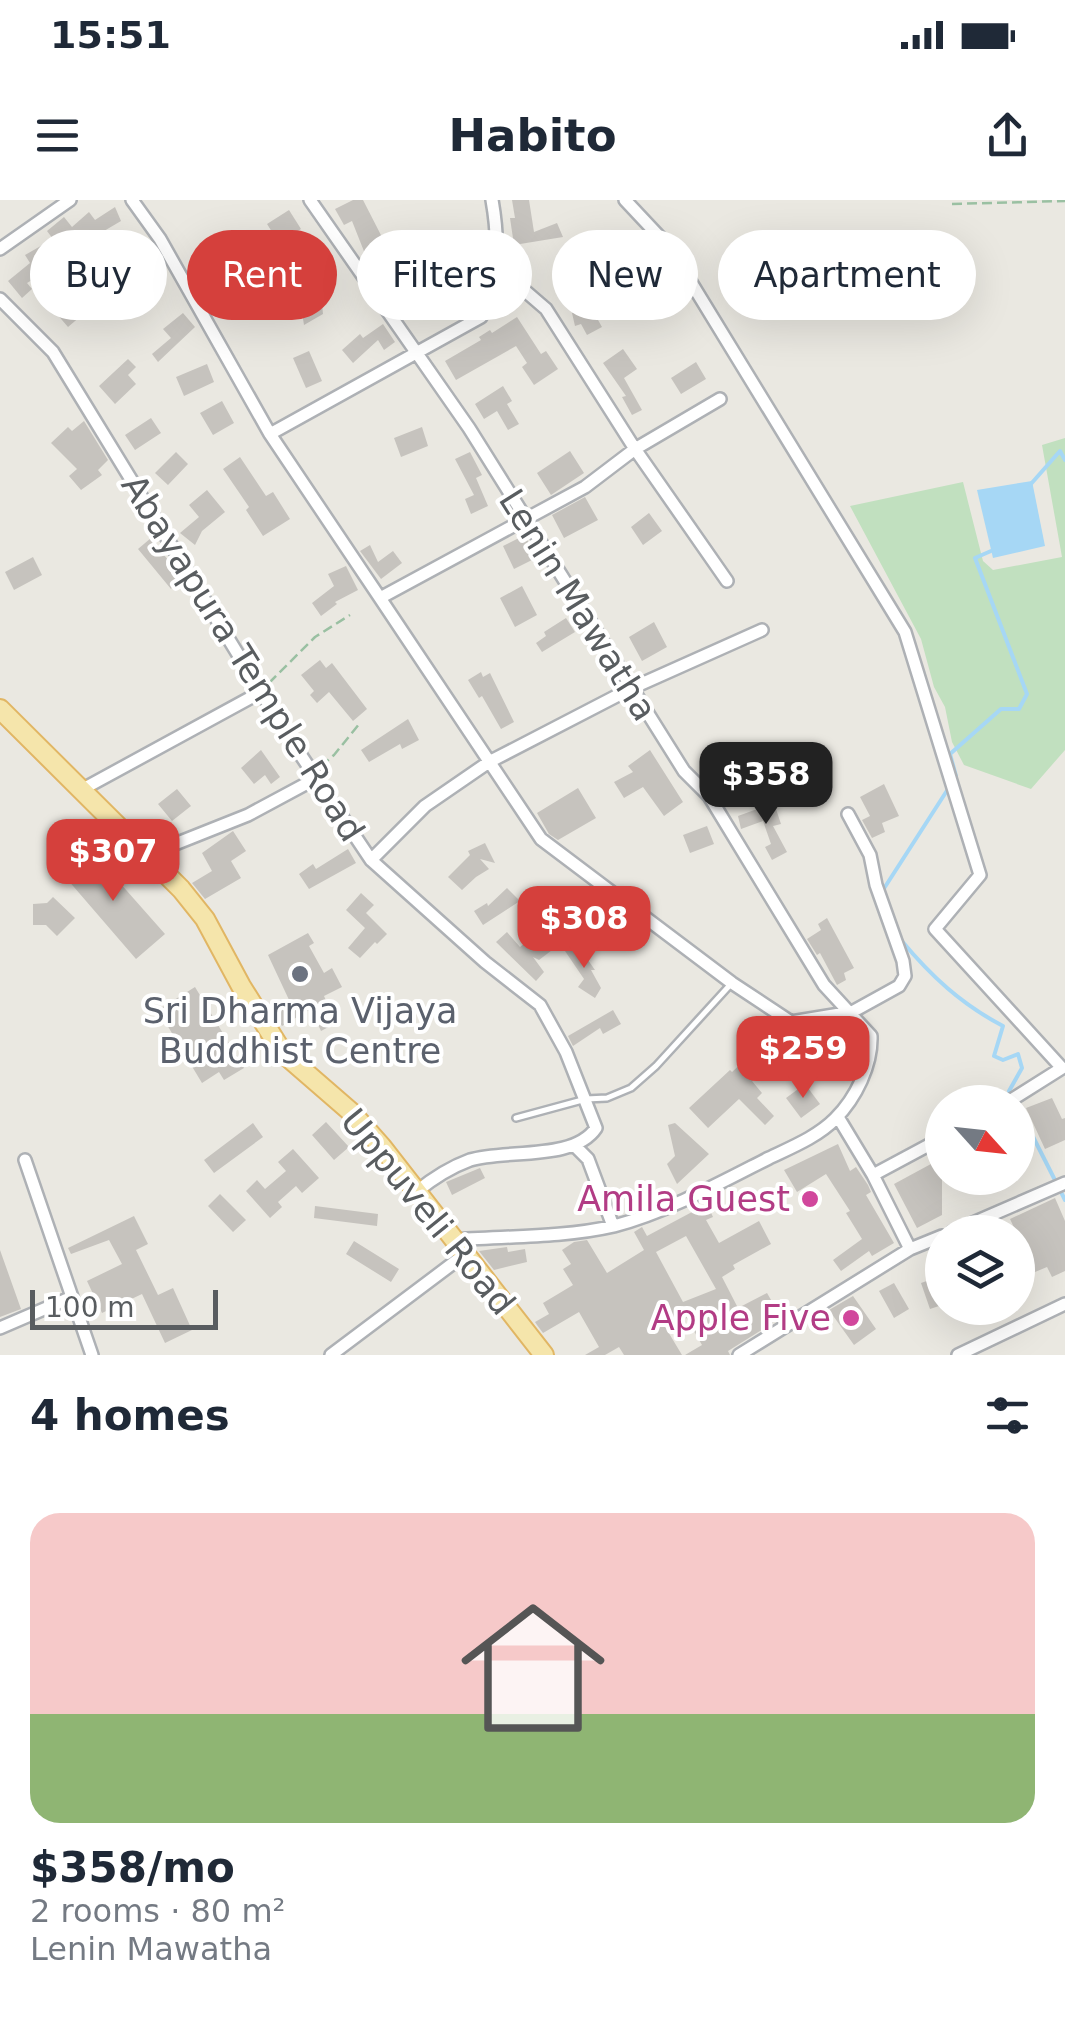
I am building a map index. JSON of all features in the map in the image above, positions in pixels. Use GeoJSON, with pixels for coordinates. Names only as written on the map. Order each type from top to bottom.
{"type":"FeatureCollection","features":[{"type":"Feature","properties":{"kind":"main road","name":"Uppuveli Road"},"geometry":{"type":"LineString","coordinates":[[0,709],[150,854],[204,919],[283,1052],[351,1112],[544,1355]]}},
{"type":"Feature","properties":{"kind":"street"},"geometry":{"type":"LineString","coordinates":[[0,249],[70,200]]}},
{"type":"Feature","properties":{"kind":"street"},"geometry":{"type":"LineString","coordinates":[[132,200],[160,239],[270,434],[541,839],[791,1022],[852,1012],[899,986],[905,976],[904,961],[876,885],[870,855],[848,814]]}},
{"type":"Feature","properties":{"kind":"street","name":"Lenin Mawatha"},"geometry":{"type":"LineString","coordinates":[[310,200],[469,428],[630,689],[684,771],[709,796],[824,985],[872,1036],[872,1056],[838,1117],[819,1133],[734,1176],[613,1226],[452,1240]]}},
{"type":"Feature","properties":{"kind":"street"},"geometry":{"type":"LineString","coordinates":[[492,200],[494,230]]}},
{"type":"Feature","properties":{"kind":"street"},"geometry":{"type":"LineString","coordinates":[[625,200],[670,248],[905,632],[980,875],[934,929],[1062,1068],[1035,1085]]}},
{"type":"Feature","properties":{"kind":"street"},"geometry":{"type":"LineString","coordinates":[[532,297],[546,309],[635,449],[727,581]]}},
{"type":"Feature","properties":{"kind":"street","name":"Abayapura Temple Road"},"geometry":{"type":"LineString","coordinates":[[0,299],[53,352],[260,692],[370,860],[540,1005],[566,1052],[596,1128],[575,1146]]}},
{"type":"Feature","properties":{"kind":"street"},"geometry":{"type":"LineString","coordinates":[[270,434],[474,320]]}},
{"type":"Feature","properties":{"kind":"street"},"geometry":{"type":"LineString","coordinates":[[380,598],[585,486],[635,449],[720,399]]}},
{"type":"Feature","properties":{"kind":"street"},"geometry":{"type":"LineString","coordinates":[[370,860],[425,806],[489,762],[630,689],[762,630]]}},
{"type":"Feature","properties":{"kind":"street"},"geometry":{"type":"LineString","coordinates":[[83,790],[260,692]]}},
{"type":"Feature","properties":{"kind":"street"},"geometry":{"type":"LineString","coordinates":[[150,854],[248,815],[314,776]]}},
{"type":"Feature","properties":{"kind":"street"},"geometry":{"type":"LineString","coordinates":[[838,1117],[910,1249]]}},
{"type":"Feature","properties":{"kind":"street"},"geometry":{"type":"LineString","coordinates":[[416,1192],[432,1179],[470,1160],[575,1146],[588,1158],[613,1226]]}},
{"type":"Feature","properties":{"kind":"street"},"geometry":{"type":"LineString","coordinates":[[873,1175],[925,1147]]}},
{"type":"Feature","properties":{"kind":"street"},"geometry":{"type":"LineString","coordinates":[[25,1160],[92,1355]]}},
{"type":"Feature","properties":{"kind":"street"},"geometry":{"type":"LineString","coordinates":[[991,1215],[1060,1185]]}},
{"type":"Feature","properties":{"kind":"street"},"geometry":{"type":"LineString","coordinates":[[738,1355],[925,1243]]}},
{"type":"Feature","properties":{"kind":"street"},"geometry":{"type":"LineString","coordinates":[[332,1355],[464,1255]]}},
{"type":"Feature","properties":{"kind":"street"},"geometry":{"type":"LineString","coordinates":[[0,1328],[72,1297]]}},
{"type":"Feature","properties":{"kind":"street"},"geometry":{"type":"LineString","coordinates":[[958,1355],[1065,1304]]}},
{"type":"Feature","properties":{"kind":"lane"},"geometry":{"type":"LineString","coordinates":[[516,1118],[586,1099],[606,1098],[631,1088],[732,982]]}},
{"type":"Feature","properties":{"kind":"path"},"geometry":{"type":"LineString","coordinates":[[952,204],[1065,201]]}},
{"type":"Feature","properties":{"kind":"path"},"geometry":{"type":"LineString","coordinates":[[260,692],[315,637],[350,615]]}},
{"type":"Feature","properties":{"kind":"path"},"geometry":{"type":"LineString","coordinates":[[314,776],[360,722]]}},
{"type":"Feature","properties":{"kind":"green space"},"geometry":{"type":"Polygon","coordinates":[[[1065,438],[1065,750],[1031,789],[964,765],[952,742],[945,707],[934,687],[921,639],[850,506],[963,482],[983,561],[993,570],[1062,557],[1042,445],[1065,438]]]}},
{"type":"Feature","properties":{"kind":"water"},"geometry":{"type":"Polygon","coordinates":[[[1032,481],[1045,546],[993,558],[977,490],[1032,481]]]}},
{"type":"Feature","properties":{"kind":"building"},"geometry":{"type":"Polygon","coordinates":[[[353,200],[363,200],[378,230],[357,230],[357,234],[352,221],[344,225],[335,209],[353,200]]]}},
{"type":"Feature","properties":{"kind":"building"},"geometry":{"type":"Polygon","coordinates":[[[512,200],[529,200],[534,232],[557,223],[560,230],[552,230],[552,239],[532,242],[532,230],[512,230],[510,218],[515,218],[512,200]]]}},
{"type":"Feature","properties":{"kind":"building"},"geometry":{"type":"Polygon","coordinates":[[[115,207],[121,221],[106,230],[48,230],[64,217],[72,227],[89,212],[95,220],[115,207]]]}},
{"type":"Feature","properties":{"kind":"building"},"geometry":{"type":"Polygon","coordinates":[[[289,210],[301,229],[271,230],[267,224],[289,210]]]}},
{"type":"Feature","properties":{"kind":"building"},"geometry":{"type":"Polygon","coordinates":[[[30,263],[30,291],[22,298],[8,281],[30,263]]]}},
{"type":"Feature","properties":{"kind":"building"},"geometry":{"type":"Polygon","coordinates":[[[183,313],[195,327],[158,362],[152,354],[171,338],[163,329],[183,313]]]}},
{"type":"Feature","properties":{"kind":"building"},"geometry":{"type":"Polygon","coordinates":[[[519,320],[541,354],[546,351],[558,369],[534,385],[522,367],[527,363],[516,346],[456,380],[445,361],[481,340],[479,337],[490,330],[492,333],[519,320]]]}},
{"type":"Feature","properties":{"kind":"building"},"geometry":{"type":"Polygon","coordinates":[[[574,320],[598,320],[602,327],[587,335],[581,324],[575,326],[574,320]]]}},
{"type":"Feature","properties":{"kind":"building"},"geometry":{"type":"Polygon","coordinates":[[[383,324],[395,342],[384,350],[378,340],[353,363],[342,350],[360,334],[363,338],[383,324]]]}},
{"type":"Feature","properties":{"kind":"building"},"geometry":{"type":"Polygon","coordinates":[[[623,349],[637,369],[624,378],[642,410],[632,415],[622,397],[626,396],[603,363],[623,349]]]}},
{"type":"Feature","properties":{"kind":"building"},"geometry":{"type":"Polygon","coordinates":[[[309,351],[322,381],[306,388],[293,358],[309,351]]]}},
{"type":"Feature","properties":{"kind":"building"},"geometry":{"type":"Polygon","coordinates":[[[128,359],[136,367],[128,375],[136,384],[115,404],[99,386],[128,359]]]}},
{"type":"Feature","properties":{"kind":"building"},"geometry":{"type":"Polygon","coordinates":[[[696,362],[706,379],[681,394],[671,378],[696,362]]]}},
{"type":"Feature","properties":{"kind":"building"},"geometry":{"type":"Polygon","coordinates":[[[207,364],[214,382],[184,396],[176,377],[207,364]]]}},
{"type":"Feature","properties":{"kind":"building"},"geometry":{"type":"Polygon","coordinates":[[[503,386],[512,401],[507,404],[519,424],[508,430],[497,411],[484,419],[475,404],[503,386]]]}},
{"type":"Feature","properties":{"kind":"building"},"geometry":{"type":"Polygon","coordinates":[[[222,401],[234,423],[213,435],[200,413],[222,401]]]}},
{"type":"Feature","properties":{"kind":"building"},"geometry":{"type":"Polygon","coordinates":[[[151,418],[161,433],[135,450],[125,435],[151,418]]]}},
{"type":"Feature","properties":{"kind":"building"},"geometry":{"type":"Polygon","coordinates":[[[84,421],[108,460],[98,470],[102,475],[81,490],[69,476],[77,469],[51,443],[68,427],[72,431],[84,421]]]}},
{"type":"Feature","properties":{"kind":"building"},"geometry":{"type":"Polygon","coordinates":[[[422,427],[428,446],[401,457],[394,438],[422,427]]]}},
{"type":"Feature","properties":{"kind":"building"},"geometry":{"type":"Polygon","coordinates":[[[570,451],[584,473],[551,495],[537,473],[570,451]]]}},
{"type":"Feature","properties":{"kind":"building"},"geometry":{"type":"Polygon","coordinates":[[[176,452],[188,464],[168,485],[155,473],[176,452]]]}},
{"type":"Feature","properties":{"kind":"building"},"geometry":{"type":"Polygon","coordinates":[[[470,452],[482,475],[476,478],[488,506],[471,514],[465,499],[474,495],[455,459],[470,452]]]}},
{"type":"Feature","properties":{"kind":"building"},"geometry":{"type":"Polygon","coordinates":[[[240,457],[266,496],[273,492],[290,519],[263,536],[223,469],[240,457]]]}},
{"type":"Feature","properties":{"kind":"building"},"geometry":{"type":"Polygon","coordinates":[[[207,490],[225,512],[202,531],[195,545],[180,533],[199,517],[189,505],[207,490]]]}},
{"type":"Feature","properties":{"kind":"building"},"geometry":{"type":"Polygon","coordinates":[[[585,497],[598,520],[564,538],[552,515],[585,497]]]}},
{"type":"Feature","properties":{"kind":"building"},"geometry":{"type":"Polygon","coordinates":[[[649,513],[662,531],[643,545],[631,527],[649,513]]]}},
{"type":"Feature","properties":{"kind":"building"},"geometry":{"type":"Polygon","coordinates":[[[525,535],[536,558],[514,569],[503,546],[525,535]]]}},
{"type":"Feature","properties":{"kind":"building"},"geometry":{"type":"Polygon","coordinates":[[[151,538],[171,564],[167,567],[176,579],[171,589],[138,549],[151,538]]]}},
{"type":"Feature","properties":{"kind":"building"},"geometry":{"type":"Polygon","coordinates":[[[370,545],[378,562],[393,551],[402,563],[381,579],[360,551],[370,545]]]}},
{"type":"Feature","properties":{"kind":"building"},"geometry":{"type":"Polygon","coordinates":[[[33,557],[42,575],[14,590],[5,572],[33,557]]]}},
{"type":"Feature","properties":{"kind":"building"},"geometry":{"type":"Polygon","coordinates":[[[346,566],[358,590],[335,602],[321,616],[312,603],[334,586],[328,574],[346,566]]]}},
{"type":"Feature","properties":{"kind":"building"},"geometry":{"type":"Polygon","coordinates":[[[522,586],[537,615],[515,627],[500,598],[522,586]]]}},
{"type":"Feature","properties":{"kind":"building"},"geometry":{"type":"Polygon","coordinates":[[[566,618],[575,632],[542,652],[536,643],[546,636],[544,632],[566,618]]]}},
{"type":"Feature","properties":{"kind":"building"},"geometry":{"type":"Polygon","coordinates":[[[654,622],[667,647],[642,661],[629,637],[654,622]]]}},
{"type":"Feature","properties":{"kind":"building"},"geometry":{"type":"Polygon","coordinates":[[[320,660],[326,668],[332,663],[367,709],[353,721],[329,692],[317,703],[310,695],[314,691],[301,675],[320,660]]]}},
{"type":"Feature","properties":{"kind":"building"},"geometry":{"type":"Polygon","coordinates":[[[481,672],[483,677],[490,673],[514,722],[501,729],[468,680],[481,672]]]}},
{"type":"Feature","properties":{"kind":"building"},"geometry":{"type":"Polygon","coordinates":[[[408,719],[419,740],[402,749],[400,744],[369,762],[361,750],[408,719]]]}},
{"type":"Feature","properties":{"kind":"building"},"geometry":{"type":"Polygon","coordinates":[[[261,750],[280,777],[271,784],[265,775],[254,784],[241,768],[261,750]]]}},
{"type":"Feature","properties":{"kind":"building"},"geometry":{"type":"Polygon","coordinates":[[[650,750],[683,802],[664,816],[643,787],[624,798],[614,782],[633,772],[628,766],[650,750]]]}},
{"type":"Feature","properties":{"kind":"building"},"geometry":{"type":"Polygon","coordinates":[[[750,762],[763,780],[739,797],[726,779],[750,762]]]}},
{"type":"Feature","properties":{"kind":"building"},"geometry":{"type":"Polygon","coordinates":[[[884,784],[899,816],[882,823],[885,832],[872,838],[862,820],[870,816],[860,797],[884,784]]]}},
{"type":"Feature","properties":{"kind":"building"},"geometry":{"type":"Polygon","coordinates":[[[578,788],[596,818],[558,840],[549,834],[537,813],[578,788]]]}},
{"type":"Feature","properties":{"kind":"building"},"geometry":{"type":"Polygon","coordinates":[[[177,789],[191,806],[172,821],[158,804],[177,789]]]}},
{"type":"Feature","properties":{"kind":"building"},"geometry":{"type":"Polygon","coordinates":[[[774,803],[781,824],[773,826],[787,852],[772,860],[765,847],[771,844],[763,821],[741,829],[738,816],[774,803]]]}},
{"type":"Feature","properties":{"kind":"building"},"geometry":{"type":"Polygon","coordinates":[[[707,826],[714,844],[690,853],[683,835],[707,826]]]}},
{"type":"Feature","properties":{"kind":"building"},"geometry":{"type":"Polygon","coordinates":[[[233,831],[246,851],[231,861],[241,878],[205,899],[192,883],[212,871],[202,853],[233,831]]]}},
{"type":"Feature","properties":{"kind":"building"},"geometry":{"type":"Polygon","coordinates":[[[485,843],[495,863],[480,859],[489,869],[462,890],[448,877],[470,855],[468,851],[485,843]]]}},
{"type":"Feature","properties":{"kind":"building"},"geometry":{"type":"Polygon","coordinates":[[[89,848],[165,934],[136,959],[61,872],[89,848]]]}},
{"type":"Feature","properties":{"kind":"building"},"geometry":{"type":"Polygon","coordinates":[[[348,849],[356,863],[309,889],[299,874],[313,864],[316,869],[348,849]]]}},
{"type":"Feature","properties":{"kind":"building"},"geometry":{"type":"Polygon","coordinates":[[[589,887],[606,900],[588,922],[571,908],[589,887]]]}},
{"type":"Feature","properties":{"kind":"building"},"geometry":{"type":"Polygon","coordinates":[[[507,888],[520,901],[483,925],[474,911],[487,903],[488,906],[507,888]]]}},
{"type":"Feature","properties":{"kind":"building"},"geometry":{"type":"Polygon","coordinates":[[[361,893],[374,905],[366,913],[387,934],[360,958],[348,948],[365,928],[346,910],[361,893]]]}},
{"type":"Feature","properties":{"kind":"building"},"geometry":{"type":"Polygon","coordinates":[[[53,897],[75,918],[57,936],[46,925],[33,925],[33,904],[47,903],[53,897]]]}},
{"type":"Feature","properties":{"kind":"building"},"geometry":{"type":"Polygon","coordinates":[[[827,918],[854,968],[844,973],[846,980],[837,985],[820,953],[817,955],[807,939],[821,930],[818,924],[827,918]]]}},
{"type":"Feature","properties":{"kind":"building"},"geometry":{"type":"Polygon","coordinates":[[[545,927],[560,944],[539,960],[533,957],[544,972],[536,981],[496,942],[507,932],[520,947],[545,927]]]}},
{"type":"Feature","properties":{"kind":"building"},"geometry":{"type":"Polygon","coordinates":[[[308,933],[314,943],[309,946],[324,973],[332,968],[342,987],[324,996],[336,1023],[321,1031],[311,1009],[282,1026],[274,1012],[290,1002],[268,955],[308,933]]]}},
{"type":"Feature","properties":{"kind":"building"},"geometry":{"type":"Polygon","coordinates":[[[576,943],[595,970],[591,970],[601,988],[595,998],[578,987],[584,979],[565,951],[576,943]]]}},
{"type":"Feature","properties":{"kind":"building"},"geometry":{"type":"Polygon","coordinates":[[[195,987],[244,1068],[224,1080],[219,1072],[202,1083],[158,1010],[195,987]]]}},
{"type":"Feature","properties":{"kind":"building"},"geometry":{"type":"Polygon","coordinates":[[[613,1010],[621,1024],[603,1034],[600,1028],[573,1046],[568,1036],[613,1010]]]}},
{"type":"Feature","properties":{"kind":"building"},"geometry":{"type":"Polygon","coordinates":[[[746,1059],[760,1074],[752,1081],[762,1093],[757,1098],[774,1116],[765,1125],[739,1099],[708,1128],[689,1108],[746,1059]]]}},
{"type":"Feature","properties":{"kind":"building"},"geometry":{"type":"Polygon","coordinates":[[[805,1084],[820,1104],[801,1118],[786,1098],[805,1084]]]}},
{"type":"Feature","properties":{"kind":"building"},"geometry":{"type":"Polygon","coordinates":[[[1052,1098],[1062,1119],[1065,1118],[1065,1140],[1045,1149],[1035,1127],[1035,1105],[1052,1098]]]}},
{"type":"Feature","properties":{"kind":"building"},"geometry":{"type":"Polygon","coordinates":[[[326,1122],[349,1147],[334,1160],[312,1135],[326,1122]]]}},
{"type":"Feature","properties":{"kind":"building"},"geometry":{"type":"Polygon","coordinates":[[[253,1123],[263,1137],[214,1173],[204,1160],[253,1123]]]}},
{"type":"Feature","properties":{"kind":"building"},"geometry":{"type":"Polygon","coordinates":[[[675,1123],[709,1154],[677,1184],[667,1164],[675,1156],[668,1125],[675,1123]]]}},
{"type":"Feature","properties":{"kind":"building"},"geometry":{"type":"Polygon","coordinates":[[[838,1144],[850,1171],[856,1167],[868,1185],[871,1192],[866,1195],[894,1243],[872,1256],[869,1251],[841,1271],[833,1260],[862,1239],[846,1213],[850,1211],[826,1174],[797,1192],[784,1170],[838,1144]]]}},
{"type":"Feature","properties":{"kind":"building"},"geometry":{"type":"Polygon","coordinates":[[[293,1149],[319,1178],[302,1193],[296,1186],[278,1202],[282,1207],[270,1218],[246,1191],[257,1180],[265,1189],[286,1171],[278,1162],[293,1149]]]}},
{"type":"Feature","properties":{"kind":"building"},"geometry":{"type":"Polygon","coordinates":[[[925,1167],[925,1195],[942,1195],[942,1215],[925,1215],[925,1224],[917,1228],[894,1184],[925,1167]]]}},
{"type":"Feature","properties":{"kind":"building"},"geometry":{"type":"Polygon","coordinates":[[[480,1168],[485,1178],[452,1195],[446,1182],[480,1168]]]}},
{"type":"Feature","properties":{"kind":"building"},"geometry":{"type":"Polygon","coordinates":[[[220,1194],[246,1220],[233,1232],[208,1206],[220,1194]]]}},
{"type":"Feature","properties":{"kind":"building"},"geometry":{"type":"Polygon","coordinates":[[[1055,1198],[1065,1221],[1065,1271],[1052,1277],[1047,1267],[1035,1272],[1035,1215],[1019,1215],[1055,1198]]]}},
{"type":"Feature","properties":{"kind":"building"},"geometry":{"type":"Polygon","coordinates":[[[707,1204],[713,1217],[706,1220],[719,1243],[759,1221],[771,1244],[733,1265],[735,1269],[722,1277],[738,1308],[767,1293],[778,1312],[769,1316],[773,1323],[728,1351],[730,1355],[685,1355],[702,1345],[683,1312],[664,1325],[682,1355],[624,1355],[619,1347],[605,1355],[585,1355],[599,1347],[579,1312],[543,1333],[535,1322],[549,1314],[543,1303],[573,1285],[563,1269],[571,1264],[562,1250],[587,1240],[607,1273],[644,1250],[634,1232],[642,1227],[647,1236],[707,1204]],[[686,1236],[656,1252],[683,1302],[716,1289],[686,1236]]]}},
{"type":"Feature","properties":{"kind":"building"},"geometry":{"type":"Polygon","coordinates":[[[315,1206],[378,1214],[377,1226],[314,1218],[315,1206]]]}},
{"type":"Feature","properties":{"kind":"building"},"geometry":{"type":"Polygon","coordinates":[[[134,1216],[148,1244],[136,1250],[158,1295],[173,1288],[192,1330],[165,1343],[142,1294],[102,1313],[87,1281],[122,1264],[109,1240],[71,1254],[68,1248],[134,1216]]]}},
{"type":"Feature","properties":{"kind":"building"},"geometry":{"type":"Polygon","coordinates":[[[354,1241],[399,1269],[391,1282],[346,1254],[354,1241]]]}},
{"type":"Feature","properties":{"kind":"building"},"geometry":{"type":"Polygon","coordinates":[[[507,1247],[508,1252],[525,1249],[527,1262],[494,1270],[479,1251],[507,1247]]]}},
{"type":"Feature","properties":{"kind":"building"},"geometry":{"type":"Polygon","coordinates":[[[0,1250],[21,1309],[0,1317],[0,1250]]]}},
{"type":"Feature","properties":{"kind":"building"},"geometry":{"type":"Polygon","coordinates":[[[894,1283],[909,1309],[894,1318],[879,1291],[894,1283]]]}},
{"type":"Feature","properties":{"kind":"building","name":"Apple Five"},"geometry":{"type":"Polygon","coordinates":[[[853,1296],[876,1329],[854,1345],[829,1310],[853,1296]]]}},
{"type":"Feature","properties":{"kind":"waterway"},"geometry":{"type":"LineString","coordinates":[[1030,485],[1060,451],[1065,460]]}},
{"type":"Feature","properties":{"kind":"waterway"},"geometry":{"type":"LineString","coordinates":[[953,781],[956,776],[950,754],[1001,709],[1019,709],[1027,694],[975,558],[991,551]]}},
{"type":"Feature","properties":{"kind":"waterway"},"geometry":{"type":"LineString","coordinates":[[883,890],[948,789]]}},
{"type":"Feature","properties":{"kind":"waterway"},"geometry":{"type":"LineString","coordinates":[[901,940],[947,988],[1003,1026],[994,1056],[1003,1060],[1018,1054],[1022,1068],[1012,1085]]}},
{"type":"Feature","properties":{"kind":"waterway"},"geometry":{"type":"LineString","coordinates":[[1035,1141],[1065,1200]]}},
{"type":"Feature","properties":{"kind":"place","name":"Sri Dharma Vijaya Buddhist Centre"},"geometry":{"type":"Point","coordinates":[300,974]}},
{"type":"Feature","properties":{"kind":"place","name":"Amila Guest"},"geometry":{"type":"Point","coordinates":[810,1199]}},
{"type":"Feature","properties":{"kind":"place","name":"Apple Five"},"geometry":{"type":"Point","coordinates":[851,1318]}}]}
